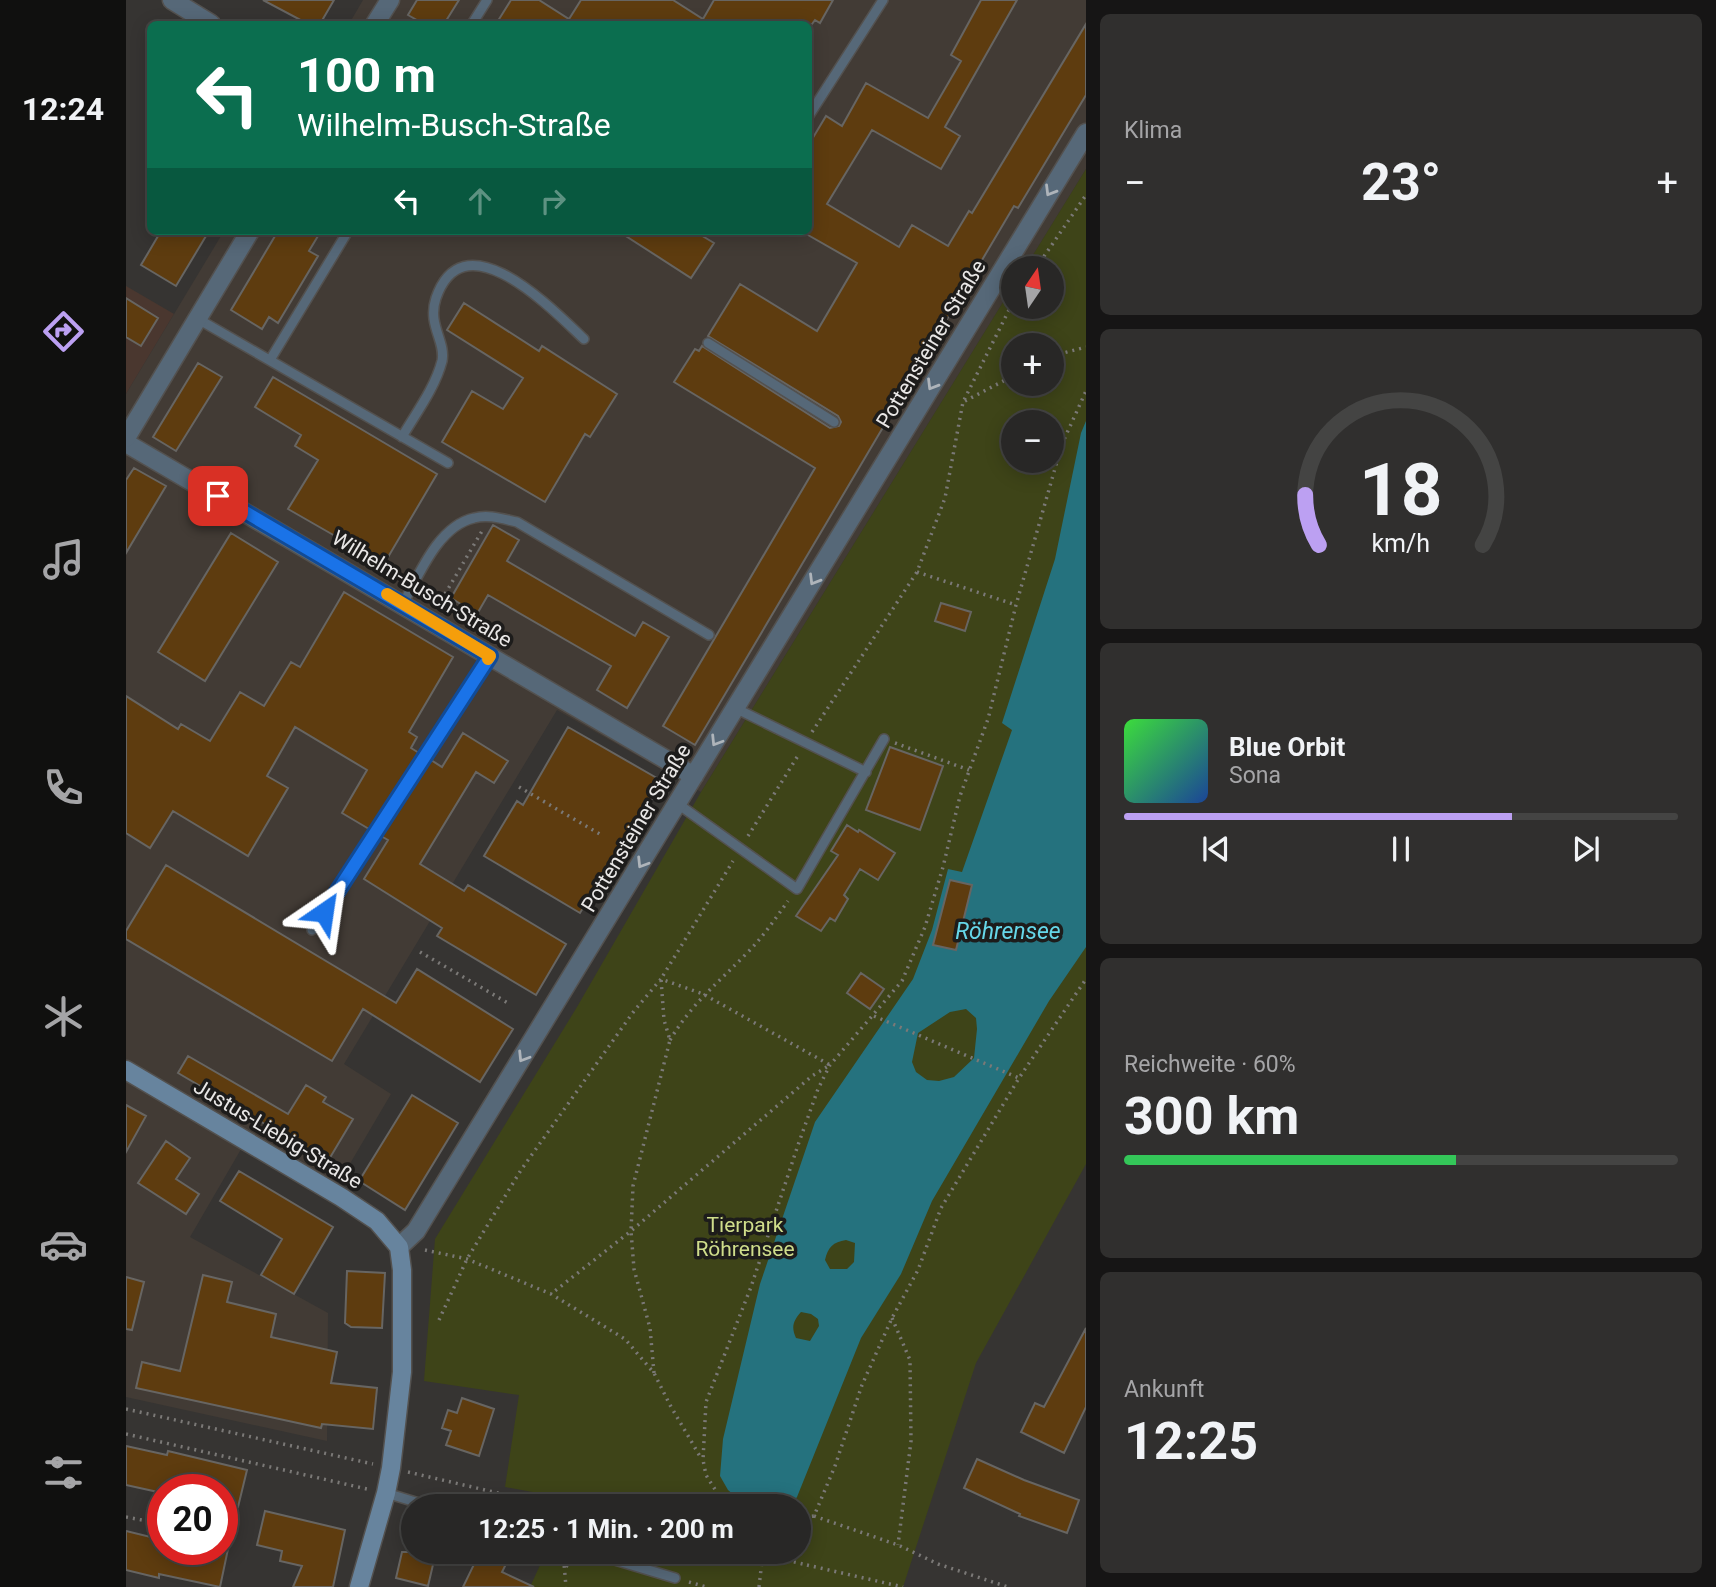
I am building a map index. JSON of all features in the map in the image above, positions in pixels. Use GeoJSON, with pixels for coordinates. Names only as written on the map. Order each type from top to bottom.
{"type":"FeatureCollection","features":[{"type":"Feature","properties":{"kind":"main road","name":"Justus-Liebig-Straße"},"geometry":{"type":"LineString","coordinates":[[126,1070],[341,1197],[377,1221],[395,1239],[399,1247]]}},
{"type":"Feature","properties":{"kind":"main road"},"geometry":{"type":"LineString","coordinates":[[359,1587],[391,1468],[402,1372],[402,1270],[399,1247]]}},
{"type":"Feature","properties":{"kind":"street"},"geometry":{"type":"LineString","coordinates":[[172,0],[206,21]]}},
{"type":"Feature","properties":{"kind":"street"},"geometry":{"type":"LineString","coordinates":[[377,21],[390,0]]}},
{"type":"Feature","properties":{"kind":"street","name":"Pottensteiner Straße"},"geometry":{"type":"LineString","coordinates":[[399,1247],[416,1231],[737,709],[1086,133]]}},
{"type":"Feature","properties":{"kind":"street"},"geometry":{"type":"LineString","coordinates":[[126,441],[248,235]]}},
{"type":"Feature","properties":{"kind":"street","name":"Wilhelm-Busch-Straße"},"geometry":{"type":"LineString","coordinates":[[126,441],[694,776]]}},
{"type":"Feature","properties":{"kind":"lane"},"geometry":{"type":"LineString","coordinates":[[474,21],[486,0]]}},
{"type":"Feature","properties":{"kind":"lane"},"geometry":{"type":"LineString","coordinates":[[812,111],[883,0]]}},
{"type":"Feature","properties":{"kind":"lane"},"geometry":{"type":"LineString","coordinates":[[270,360],[346,235]]}},
{"type":"Feature","properties":{"kind":"lane"},"geometry":{"type":"LineString","coordinates":[[402,437],[436,379],[443,357],[435,332],[433,313],[436,296],[458,267],[482,266],[514,280],[536,294],[584,339]]}},
{"type":"Feature","properties":{"kind":"lane"},"geometry":{"type":"LineString","coordinates":[[198,319],[448,463]]}},
{"type":"Feature","properties":{"kind":"lane"},"geometry":{"type":"LineString","coordinates":[[708,343],[834,422]]}},
{"type":"Feature","properties":{"kind":"lane"},"geometry":{"type":"LineString","coordinates":[[403,604],[447,533],[473,518],[491,516],[517,522],[709,635]]}},
{"type":"Feature","properties":{"kind":"lane"},"geometry":{"type":"LineString","coordinates":[[312,930],[490,656]]}},
{"type":"Feature","properties":{"kind":"lane"},"geometry":{"type":"LineString","coordinates":[[737,709],[866,772]]}},
{"type":"Feature","properties":{"kind":"lane"},"geometry":{"type":"LineString","coordinates":[[678,804],[797,889],[884,739]]}},
{"type":"Feature","properties":{"kind":"lane"},"geometry":{"type":"LineString","coordinates":[[386,1493],[401,1498]]}},
{"type":"Feature","properties":{"kind":"lane"},"geometry":{"type":"LineString","coordinates":[[628,1564],[675,1578]]}},
{"type":"Feature","properties":{"kind":"path"},"geometry":{"type":"LineString","coordinates":[[1044,256],[1086,195]]}},
{"type":"Feature","properties":{"kind":"path"},"geometry":{"type":"LineString","coordinates":[[439,1320],[467,1259],[521,1170],[661,979],[807,741],[917,572],[945,498],[963,402],[1004,319]]}},
{"type":"Feature","properties":{"kind":"path"},"geometry":{"type":"LineString","coordinates":[[1064,353],[1086,347]]}},
{"type":"Feature","properties":{"kind":"path"},"geometry":{"type":"LineString","coordinates":[[963,402],[1001,382]]}},
{"type":"Feature","properties":{"kind":"path"},"geometry":{"type":"LineString","coordinates":[[551,1294],[631,1231],[812,1076],[830,1065],[876,1016],[901,981],[925,927],[960,796],[988,719],[1016,606],[1062,444],[1086,391]]}},
{"type":"Feature","properties":{"kind":"path"},"geometry":{"type":"LineString","coordinates":[[430,620],[491,516]]}},
{"type":"Feature","properties":{"kind":"path"},"geometry":{"type":"LineString","coordinates":[[917,572],[1016,606]]}},
{"type":"Feature","properties":{"kind":"path"},"geometry":{"type":"LineString","coordinates":[[884,739],[969,771]]}},
{"type":"Feature","properties":{"kind":"path"},"geometry":{"type":"LineString","coordinates":[[519,786],[603,836]]}},
{"type":"Feature","properties":{"kind":"path"},"geometry":{"type":"LineString","coordinates":[[654,1373],[650,1328],[634,1269],[631,1231],[633,1186],[670,1040],[703,993],[748,953],[797,889]]}},
{"type":"Feature","properties":{"kind":"path"},"geometry":{"type":"LineString","coordinates":[[420,952],[508,1003]]}},
{"type":"Feature","properties":{"kind":"path"},"geometry":{"type":"LineString","coordinates":[[661,979],[703,993],[830,1065]]}},
{"type":"Feature","properties":{"kind":"path"},"geometry":{"type":"LineString","coordinates":[[661,979],[664,1020],[670,1040]]}},
{"type":"Feature","properties":{"kind":"path"},"geometry":{"type":"LineString","coordinates":[[814,1516],[835,1466],[862,1385],[892,1318],[918,1270],[941,1208],[1019,1078],[1086,979]]}},
{"type":"Feature","properties":{"kind":"path"},"geometry":{"type":"LineString","coordinates":[[876,1016],[1019,1078]]}},
{"type":"Feature","properties":{"kind":"path"},"geometry":{"type":"LineString","coordinates":[[718,1494],[706,1475],[703,1460],[706,1402],[751,1287],[797,1145],[830,1065]]}},
{"type":"Feature","properties":{"kind":"path"},"geometry":{"type":"LineString","coordinates":[[423,1250],[467,1259],[551,1294],[625,1339],[654,1373],[703,1460]]}},
{"type":"Feature","properties":{"kind":"path"},"geometry":{"type":"LineString","coordinates":[[892,1318],[910,1360],[911,1441],[898,1545]]}},
{"type":"Feature","properties":{"kind":"path"},"geometry":{"type":"LineString","coordinates":[[126,1409],[502,1494]]}},
{"type":"Feature","properties":{"kind":"path"},"geometry":{"type":"LineString","coordinates":[[126,1434],[386,1493]]}},
{"type":"Feature","properties":{"kind":"path"},"geometry":{"type":"LineString","coordinates":[[811,1516],[898,1545],[938,1564],[1008,1587]]}},
{"type":"Feature","properties":{"kind":"path"},"geometry":{"type":"LineString","coordinates":[[126,1517],[147,1521]]}},
{"type":"Feature","properties":{"kind":"path"},"geometry":{"type":"LineString","coordinates":[[564,1564],[566,1587]]}},
{"type":"Feature","properties":{"kind":"path"},"geometry":{"type":"LineString","coordinates":[[565,1569],[568,1564]]}},
{"type":"Feature","properties":{"kind":"path"},"geometry":{"type":"LineString","coordinates":[[759,1587],[762,1564]]}},
{"type":"Feature","properties":{"kind":"path"},"geometry":{"type":"LineString","coordinates":[[803,1564],[903,1587]]}},
{"type":"Feature","properties":{"kind":"shaded area"},"geometry":{"type":"Polygon","coordinates":[[[363,0],[1086,0],[1086,169],[1032,256],[1001,256],[1001,305],[701,792],[557,710],[344,1064],[391,1094],[338,1184],[251,1132],[190,1237],[328,1313],[327,1441],[126,1397],[126,394],[222,235],[812,235],[812,21],[351,21],[363,0]]]}},
{"type":"Feature","properties":{"kind":"shaded area"},"geometry":{"type":"Polygon","coordinates":[[[126,286],[174,314],[126,394],[126,286]]]}},
{"type":"Feature","properties":{"kind":"green space","name":"Tierpark Röhrensee"},"geometry":{"type":"Polygon","coordinates":[[[1086,169],[1086,1164],[976,1363],[903,1587],[530,1587],[541,1564],[811,1564],[811,1494],[544,1494],[505,1487],[519,1395],[424,1381],[435,1239],[577,1007],[701,792],[1001,305],[1001,319],[1064,319],[1064,256],[1032,256],[1086,169]]]}},
{"type":"Feature","properties":{"kind":"water","name":"Röhrensee"},"geometry":{"type":"Polygon","coordinates":[[[1086,421],[1086,947],[1049,1001],[932,1201],[901,1274],[861,1338],[798,1494],[733,1494],[720,1476],[723,1439],[760,1284],[815,1122],[913,979],[932,930],[948,869],[962,872],[1012,730],[1002,723],[1055,559],[1081,433],[1086,421]],[[966,1009],[950,1012],[918,1033],[912,1062],[916,1072],[927,1080],[939,1081],[954,1077],[974,1058],[976,1018],[966,1009]],[[846,1240],[834,1244],[828,1252],[825,1260],[830,1269],[847,1269],[854,1262],[855,1243],[846,1240]],[[801,1312],[793,1327],[796,1338],[810,1341],[819,1326],[818,1319],[801,1312]]]}},
{"type":"Feature","properties":{"kind":"building"},"geometry":{"type":"Polygon","coordinates":[[[263,0],[334,0],[322,21],[302,21],[263,0]]]}},
{"type":"Feature","properties":{"kind":"building"},"geometry":{"type":"Polygon","coordinates":[[[417,0],[459,0],[446,21],[419,21],[408,15],[417,0]]]}},
{"type":"Feature","properties":{"kind":"building"},"geometry":{"type":"Polygon","coordinates":[[[511,0],[539,0],[569,19],[581,0],[673,0],[703,19],[714,0],[833,0],[820,23],[815,20],[812,24],[812,21],[498,21],[511,0]]]}},
{"type":"Feature","properties":{"kind":"building"},"geometry":{"type":"Polygon","coordinates":[[[981,0],[1017,0],[945,127],[960,136],[941,169],[872,130],[827,204],[899,247],[912,225],[948,246],[969,211],[972,213],[1086,24],[1086,95],[1018,208],[1014,206],[695,745],[663,726],[815,468],[674,382],[695,349],[699,351],[702,346],[830,428],[839,426],[841,422],[838,416],[708,336],[740,284],[817,331],[857,263],[808,235],[812,235],[812,139],[826,116],[842,126],[866,83],[928,118],[961,61],[951,55],[981,0]]]}},
{"type":"Feature","properties":{"kind":"building"},"geometry":{"type":"Polygon","coordinates":[[[159,235],[207,235],[176,286],[141,265],[159,235]]]}},
{"type":"Feature","properties":{"kind":"building"},"geometry":{"type":"Polygon","coordinates":[[[276,235],[319,235],[309,251],[318,256],[278,323],[269,317],[262,329],[231,310],[276,235]]]}},
{"type":"Feature","properties":{"kind":"building"},"geometry":{"type":"Polygon","coordinates":[[[624,235],[701,235],[714,243],[691,278],[624,235]]]}},
{"type":"Feature","properties":{"kind":"building"},"geometry":{"type":"Polygon","coordinates":[[[126,298],[158,318],[141,346],[126,337],[126,298]]]}},
{"type":"Feature","properties":{"kind":"building"},"geometry":{"type":"Polygon","coordinates":[[[464,303],[539,351],[542,346],[617,394],[590,437],[585,434],[545,502],[442,442],[472,391],[503,409],[523,378],[447,330],[464,303]]]}},
{"type":"Feature","properties":{"kind":"building"},"geometry":{"type":"Polygon","coordinates":[[[198,363],[222,377],[176,451],[153,437],[198,363]]]}},
{"type":"Feature","properties":{"kind":"building"},"geometry":{"type":"Polygon","coordinates":[[[273,377],[437,474],[384,564],[288,509],[318,460],[295,446],[301,435],[255,407],[273,377]]]}},
{"type":"Feature","properties":{"kind":"building"},"geometry":{"type":"Polygon","coordinates":[[[134,468],[166,486],[126,553],[126,480],[134,468]]]}},
{"type":"Feature","properties":{"kind":"building"},"geometry":{"type":"Polygon","coordinates":[[[493,525],[519,540],[507,561],[635,636],[643,622],[669,637],[627,708],[597,690],[611,666],[488,595],[477,614],[451,598],[493,525]]]}},
{"type":"Feature","properties":{"kind":"building"},"geometry":{"type":"Polygon","coordinates":[[[231,533],[278,562],[205,681],[158,652],[231,533]]]}},
{"type":"Feature","properties":{"kind":"building"},"geometry":{"type":"Polygon","coordinates":[[[344,592],[453,657],[409,732],[417,737],[411,748],[419,753],[369,829],[342,813],[367,770],[295,727],[267,776],[288,788],[248,856],[173,811],[150,848],[126,833],[126,696],[178,729],[181,724],[210,741],[240,692],[264,706],[291,662],[300,667],[344,592]]]}},
{"type":"Feature","properties":{"kind":"building"},"geometry":{"type":"Polygon","coordinates":[[[941,603],[971,612],[965,631],[935,621],[941,603]]]}},
{"type":"Feature","properties":{"kind":"building"},"geometry":{"type":"Polygon","coordinates":[[[568,727],[662,781],[580,913],[484,856],[517,801],[523,805],[568,727]]]}},
{"type":"Feature","properties":{"kind":"building"},"geometry":{"type":"Polygon","coordinates":[[[463,733],[508,761],[494,783],[476,772],[420,864],[464,891],[468,885],[566,944],[536,995],[437,936],[442,928],[364,879],[388,840],[381,836],[431,760],[442,767],[463,733]]]}},
{"type":"Feature","properties":{"kind":"building"},"geometry":{"type":"Polygon","coordinates":[[[890,747],[943,766],[920,830],[866,810],[890,747]]]}},
{"type":"Feature","properties":{"kind":"building"},"geometry":{"type":"Polygon","coordinates":[[[847,825],[895,853],[878,880],[860,869],[844,895],[848,899],[835,921],[830,918],[821,931],[796,916],[838,855],[831,851],[847,825]]]}},
{"type":"Feature","properties":{"kind":"building"},"geometry":{"type":"Polygon","coordinates":[[[166,865],[396,1003],[417,969],[513,1029],[480,1082],[363,1009],[332,1061],[126,939],[126,931],[166,865]]]}},
{"type":"Feature","properties":{"kind":"building"},"geometry":{"type":"Polygon","coordinates":[[[950,880],[972,885],[956,950],[933,945],[950,880]]]}},
{"type":"Feature","properties":{"kind":"building"},"geometry":{"type":"Polygon","coordinates":[[[861,973],[884,989],[870,1009],[847,993],[861,973]]]}},
{"type":"Feature","properties":{"kind":"building"},"geometry":{"type":"Polygon","coordinates":[[[188,1056],[288,1114],[306,1085],[326,1097],[323,1102],[353,1119],[328,1161],[178,1073],[188,1056]]]}},
{"type":"Feature","properties":{"kind":"building"},"geometry":{"type":"Polygon","coordinates":[[[412,1095],[458,1123],[405,1210],[359,1181],[412,1095]]]}},
{"type":"Feature","properties":{"kind":"building"},"geometry":{"type":"Polygon","coordinates":[[[126,1105],[146,1116],[126,1152],[126,1105]]]}},
{"type":"Feature","properties":{"kind":"building"},"geometry":{"type":"Polygon","coordinates":[[[166,1141],[190,1158],[176,1179],[199,1194],[186,1214],[138,1183],[166,1141]]]}},
{"type":"Feature","properties":{"kind":"building"},"geometry":{"type":"Polygon","coordinates":[[[239,1171],[333,1227],[294,1294],[261,1275],[282,1239],[220,1201],[239,1171]]]}},
{"type":"Feature","properties":{"kind":"building"},"geometry":{"type":"Polygon","coordinates":[[[347,1271],[385,1273],[382,1328],[351,1327],[345,1323],[347,1271]]]}},
{"type":"Feature","properties":{"kind":"building"},"geometry":{"type":"Polygon","coordinates":[[[203,1275],[232,1282],[227,1302],[276,1314],[271,1337],[337,1352],[331,1383],[377,1388],[373,1429],[322,1424],[321,1428],[136,1388],[142,1362],[180,1371],[203,1275]]]}},
{"type":"Feature","properties":{"kind":"building"},"geometry":{"type":"Polygon","coordinates":[[[126,1277],[144,1282],[132,1330],[126,1329],[126,1277]]]}},
{"type":"Feature","properties":{"kind":"building"},"geometry":{"type":"Polygon","coordinates":[[[1086,1328],[1086,1407],[1064,1453],[1021,1432],[1035,1403],[1044,1407],[1086,1328]]]}},
{"type":"Feature","properties":{"kind":"building"},"geometry":{"type":"Polygon","coordinates":[[[462,1398],[494,1409],[479,1456],[446,1445],[451,1431],[442,1428],[448,1410],[457,1413],[462,1398]]]}},
{"type":"Feature","properties":{"kind":"building"},"geometry":{"type":"Polygon","coordinates":[[[126,1446],[167,1455],[168,1451],[247,1470],[238,1507],[238,1474],[147,1474],[147,1490],[126,1485],[126,1446]]]}},
{"type":"Feature","properties":{"kind":"building"},"geometry":{"type":"Polygon","coordinates":[[[977,1459],[1079,1500],[1067,1533],[1019,1516],[1020,1514],[964,1488],[977,1459]]]}},
{"type":"Feature","properties":{"kind":"building"},"geometry":{"type":"Polygon","coordinates":[[[265,1511],[345,1530],[333,1587],[293,1587],[302,1566],[280,1561],[282,1551],[257,1545],[265,1511]]]}},
{"type":"Feature","properties":{"kind":"building"},"geometry":{"type":"Polygon","coordinates":[[[126,1531],[147,1536],[147,1565],[225,1565],[220,1587],[126,1570],[126,1531]]]}},
{"type":"Feature","properties":{"kind":"building"},"geometry":{"type":"Polygon","coordinates":[[[401,1556],[401,1564],[433,1564],[428,1586],[396,1578],[401,1556]]]}},
{"type":"Feature","properties":{"kind":"building"},"geometry":{"type":"Polygon","coordinates":[[[474,1564],[506,1564],[502,1572],[534,1587],[463,1587],[474,1564]]]}},
{"type":"Feature","properties":{"kind":"slow traffic"},"geometry":{"type":"LineString","coordinates":[[387,594],[490,656],[488,659]]}},
{"type":"Feature","properties":{"kind":"route"},"geometry":{"type":"LineString","coordinates":[[218,496],[490,656],[324,912]]}}]}
